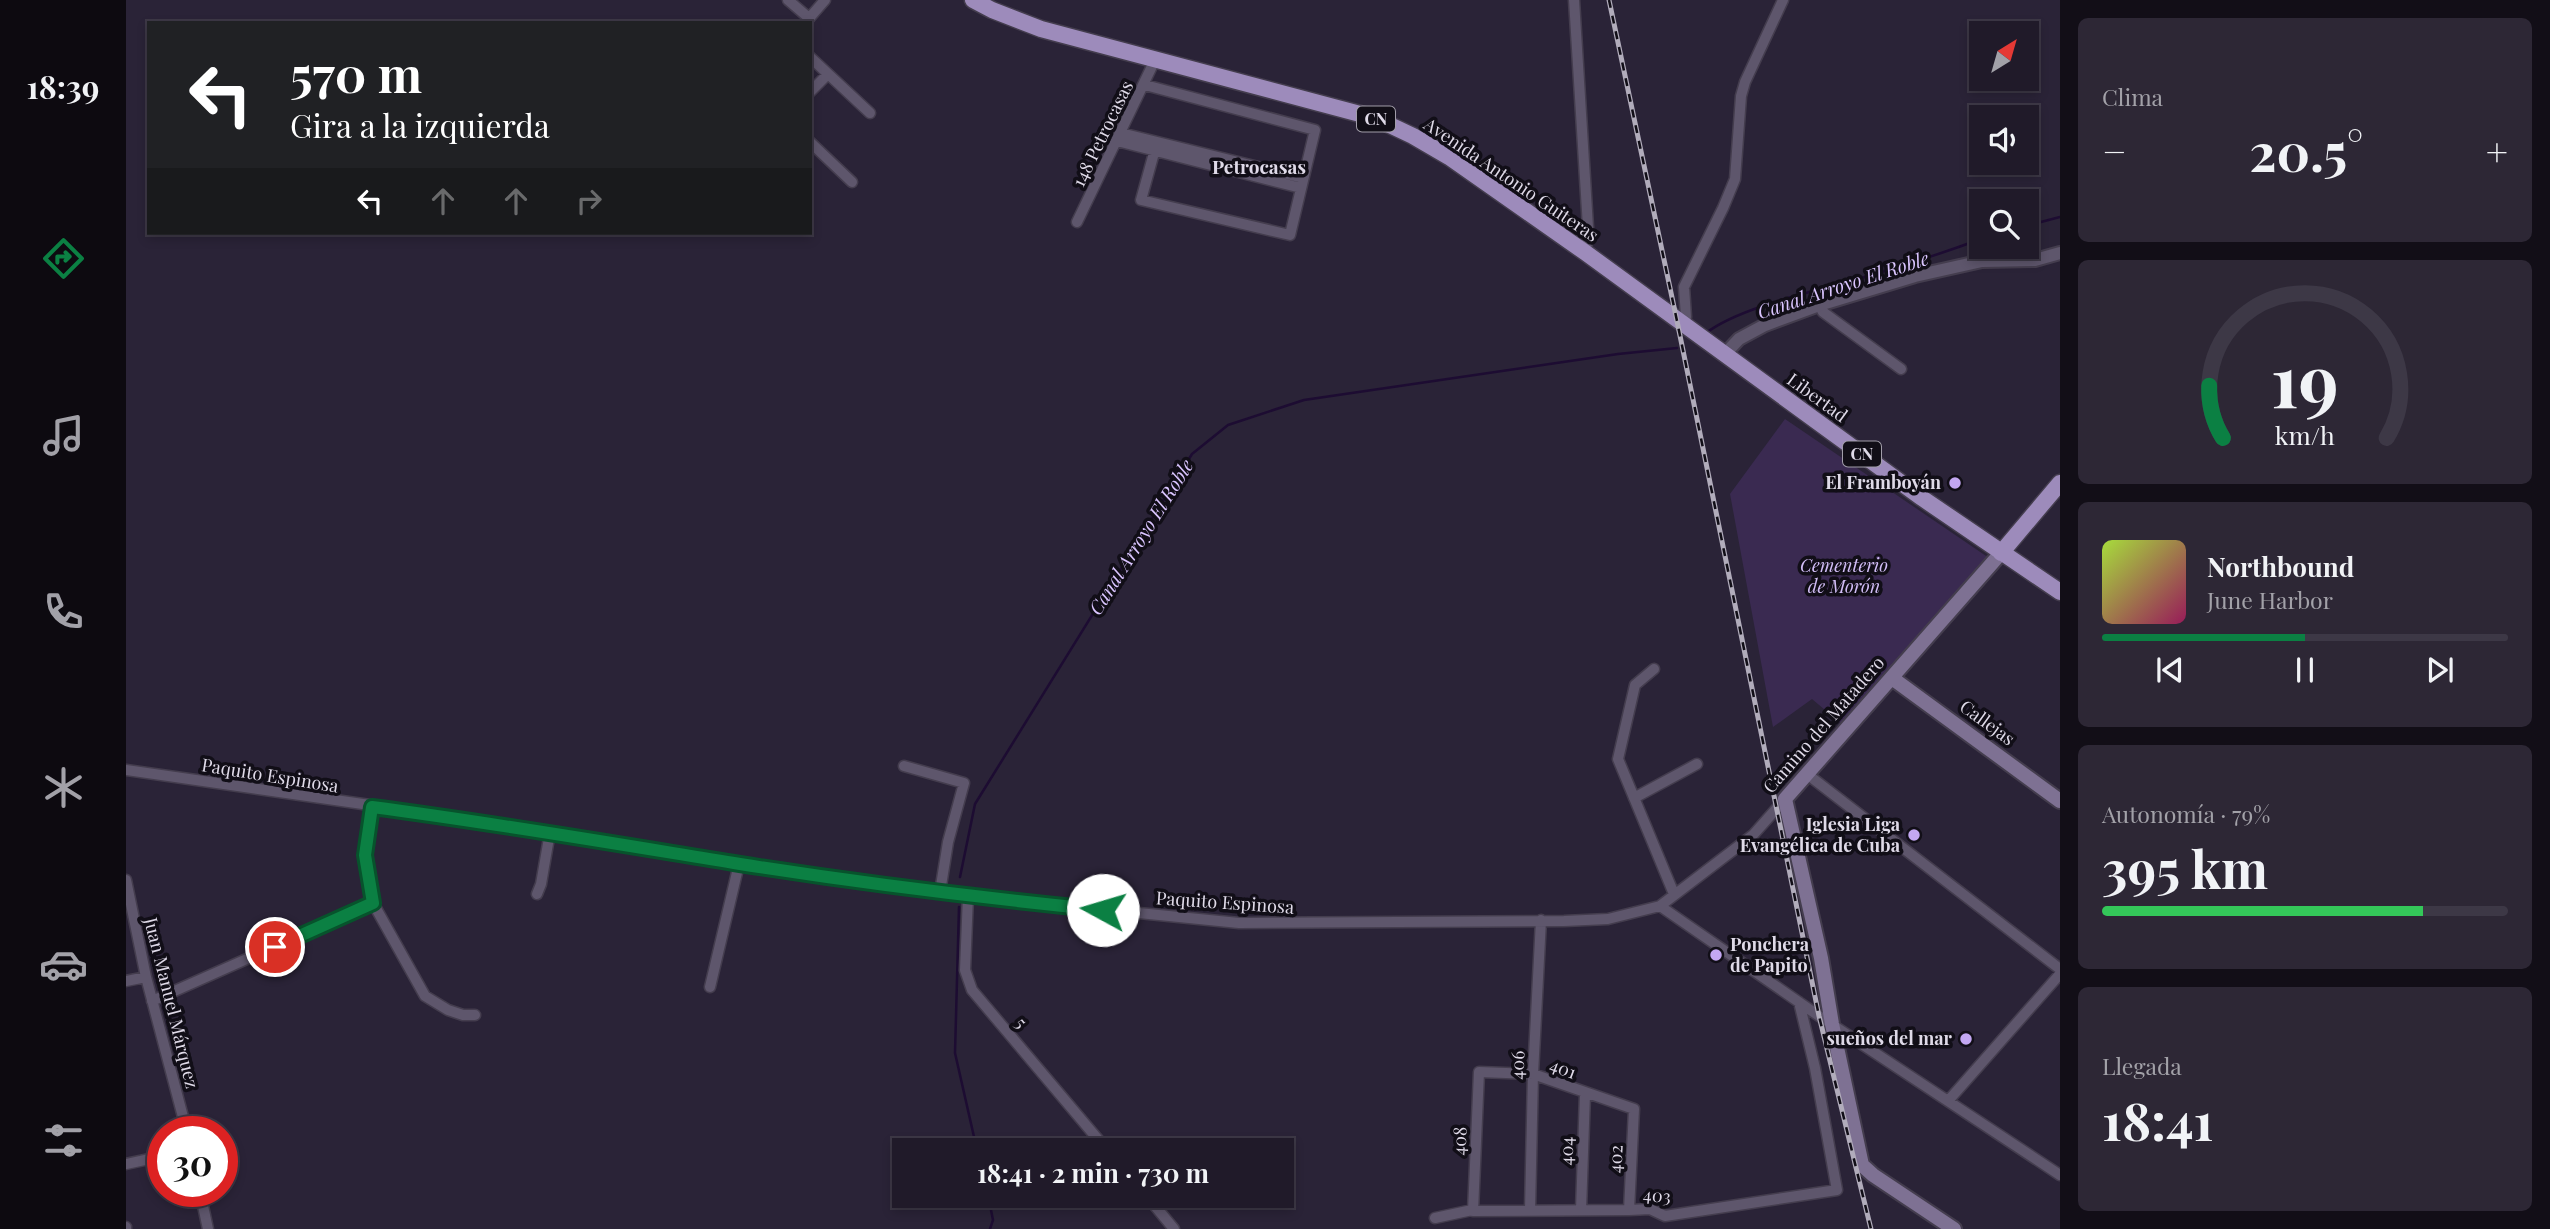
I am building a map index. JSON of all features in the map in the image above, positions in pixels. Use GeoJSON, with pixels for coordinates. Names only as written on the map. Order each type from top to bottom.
{"type":"FeatureCollection","features":[{"type":"Feature","properties":{"kind":"main road","name":"Avenida Antonio Guiteras"},"geometry":{"type":"LineString","coordinates":[[972,0],[995,5],[1041,29],[1375,118],[1413,136],[1449,158],[1586,253],[1724,355]]}},
{"type":"Feature","properties":{"kind":"main road","name":"Libertad"},"geometry":{"type":"LineString","coordinates":[[1724,355],[2060,593]]}},
{"type":"Feature","properties":{"kind":"main road"},"geometry":{"type":"LineString","coordinates":[[2001,552],[2060,483]]}},
{"type":"Feature","properties":{"kind":"main road","name":"Camino del Matadero"},"geometry":{"type":"LineString","coordinates":[[1785,799],[2001,552]]}},
{"type":"Feature","properties":{"kind":"main road","name":"Callejas"},"geometry":{"type":"LineString","coordinates":[[1892,677],[2060,800]]}},
{"type":"Feature","properties":{"kind":"main road"},"geometry":{"type":"LineString","coordinates":[[1785,799],[1821,958],[1862,1165],[1872,1175],[1954,1229]]}},
{"type":"Feature","properties":{"kind":"street"},"geometry":{"type":"LineString","coordinates":[[788,0],[807,20],[825,0]]}},
{"type":"Feature","properties":{"kind":"street"},"geometry":{"type":"LineString","coordinates":[[1574,0],[1588,227],[1586,253]]}},
{"type":"Feature","properties":{"kind":"street"},"geometry":{"type":"LineString","coordinates":[[1683,326],[1686,317],[1684,287],[1735,180],[1741,96],[1745,82],[1783,0]]}},
{"type":"Feature","properties":{"kind":"street"},"geometry":{"type":"LineString","coordinates":[[812,59],[870,113]]}},
{"type":"Feature","properties":{"kind":"street","name":"148 Petrocasas"},"geometry":{"type":"LineString","coordinates":[[1077,222],[1156,60]]}},
{"type":"Feature","properties":{"kind":"street"},"geometry":{"type":"LineString","coordinates":[[812,90],[828,74]]}},
{"type":"Feature","properties":{"kind":"street"},"geometry":{"type":"LineString","coordinates":[[1145,85],[1315,130],[1290,235],[1142,200],[1156,147]]}},
{"type":"Feature","properties":{"kind":"street"},"geometry":{"type":"LineString","coordinates":[[1119,137],[1302,183]]}},
{"type":"Feature","properties":{"kind":"street"},"geometry":{"type":"LineString","coordinates":[[812,144],[852,182]]}},
{"type":"Feature","properties":{"kind":"street"},"geometry":{"type":"LineString","coordinates":[[1724,355],[1739,339],[1765,325],[1819,305],[1915,276],[1982,261],[2035,260],[2060,253]]}},
{"type":"Feature","properties":{"kind":"street"},"geometry":{"type":"LineString","coordinates":[[1819,305],[1823,312],[1901,369]]}},
{"type":"Feature","properties":{"kind":"street"},"geometry":{"type":"LineString","coordinates":[[1654,669],[1635,685],[1618,759],[1674,894]]}},
{"type":"Feature","properties":{"kind":"street"},"geometry":{"type":"LineString","coordinates":[[1634,798],[1697,764]]}},
{"type":"Feature","properties":{"kind":"street"},"geometry":{"type":"LineString","coordinates":[[904,766],[964,783],[948,842],[940,892]]}},
{"type":"Feature","properties":{"kind":"street","name":"Paquito Espinosa"},"geometry":{"type":"LineString","coordinates":[[126,770],[968,897],[1239,923],[1608,919],[1660,906]]}},
{"type":"Feature","properties":{"kind":"street"},"geometry":{"type":"LineString","coordinates":[[1807,774],[2060,972],[1948,1101]]}},
{"type":"Feature","properties":{"kind":"street","name":"Camino del Matadero"},"geometry":{"type":"LineString","coordinates":[[1660,906],[1752,835],[1785,799]]}},
{"type":"Feature","properties":{"kind":"street"},"geometry":{"type":"LineString","coordinates":[[372,807],[365,855],[373,903],[425,996],[448,1010],[475,1015]]}},
{"type":"Feature","properties":{"kind":"street"},"geometry":{"type":"LineString","coordinates":[[537,894],[550,832]]}},
{"type":"Feature","properties":{"kind":"street"},"geometry":{"type":"LineString","coordinates":[[710,987],[739,864]]}},
{"type":"Feature","properties":{"kind":"street","name":"Juan Manuel Márquez"},"geometry":{"type":"LineString","coordinates":[[126,883],[152,1001],[183,1116]]}},
{"type":"Feature","properties":{"kind":"street","name":"5"},"geometry":{"type":"LineString","coordinates":[[968,897],[965,970],[972,990],[1097,1138]]}},
{"type":"Feature","properties":{"kind":"street"},"geometry":{"type":"LineString","coordinates":[[152,1001],[373,903]]}},
{"type":"Feature","properties":{"kind":"street"},"geometry":{"type":"LineString","coordinates":[[1660,906],[2060,1175]]}},
{"type":"Feature","properties":{"kind":"street","name":"406"},"geometry":{"type":"LineString","coordinates":[[1530,1210],[1533,1074],[1541,920]]}},
{"type":"Feature","properties":{"kind":"street"},"geometry":{"type":"LineString","coordinates":[[126,981],[146,976]]}},
{"type":"Feature","properties":{"kind":"street","name":"403"},"geometry":{"type":"LineString","coordinates":[[1435,1218],[1473,1211],[1530,1210],[1650,1209],[1665,1216],[1837,1190],[1815,1068],[1799,1002]]}},
{"type":"Feature","properties":{"kind":"street","name":"401"},"geometry":{"type":"LineString","coordinates":[[1479,1072],[1533,1074],[1634,1110]]}},
{"type":"Feature","properties":{"kind":"street","name":"408"},"geometry":{"type":"LineString","coordinates":[[1473,1211],[1479,1072]]}},
{"type":"Feature","properties":{"kind":"street","name":"404"},"geometry":{"type":"LineString","coordinates":[[1581,1210],[1585,1094]]}},
{"type":"Feature","properties":{"kind":"street","name":"402"},"geometry":{"type":"LineString","coordinates":[[1629,1210],[1634,1110]]}},
{"type":"Feature","properties":{"kind":"street"},"geometry":{"type":"LineString","coordinates":[[126,1164],[147,1159]]}},
{"type":"Feature","properties":{"kind":"street"},"geometry":{"type":"LineString","coordinates":[[203,1207],[208,1229]]}},
{"type":"Feature","properties":{"kind":"street"},"geometry":{"type":"LineString","coordinates":[[1157,1208],[1174,1229]]}},
{"type":"Feature","properties":{"kind":"green space","name":"Cementerio de Morón"},"geometry":{"type":"Polygon","coordinates":[[[1785,419],[1989,558],[1844,726],[1812,699],[1773,727],[1730,494],[1785,419]]]}},
{"type":"Feature","properties":{"kind":"waterway","name":"Canal Arroyo El Roble"},"geometry":{"type":"LineString","coordinates":[[2039,223],[2060,217]]}},
{"type":"Feature","properties":{"kind":"waterway","name":"Canal Arroyo El Roble"},"geometry":{"type":"LineString","coordinates":[[1706,333],[1738,315],[1758,308],[1889,270],[1969,243]]}},
{"type":"Feature","properties":{"kind":"waterway","name":"Canal Arroyo El Roble"},"geometry":{"type":"LineString","coordinates":[[960,877],[975,804],[1192,454],[1228,425],[1304,400],[1618,354],[1677,348]]}},
{"type":"Feature","properties":{"kind":"waterway","name":"Canal Arroyo El Roble"},"geometry":{"type":"LineString","coordinates":[[959,907],[955,1053],[974,1138]]}},
{"type":"Feature","properties":{"kind":"waterway","name":"Canal Arroyo El Roble"},"geometry":{"type":"LineString","coordinates":[[990,1229],[993,1220],[991,1208]]}},
{"type":"Feature","properties":{"kind":"railway"},"geometry":{"type":"LineString","coordinates":[[1609,0],[1819,1016],[1871,1229]]}},
{"type":"Feature","properties":{"kind":"place","name":"El Framboyán"},"geometry":{"type":"Point","coordinates":[1955,483]}},
{"type":"Feature","properties":{"kind":"place","name":"Iglesia Liga Evangélica de Cuba"},"geometry":{"type":"Point","coordinates":[1914,835]}},
{"type":"Feature","properties":{"kind":"place","name":"Ponchera de Papito"},"geometry":{"type":"Point","coordinates":[1716,955]}},
{"type":"Feature","properties":{"kind":"place","name":"sueños del mar"},"geometry":{"type":"Point","coordinates":[1966,1039]}},
{"type":"Feature","properties":{"kind":"district","name":"Petrocasas"},"geometry":{"type":"Point","coordinates":[1259,167]}},
{"type":"Feature","properties":{"kind":"route"},"geometry":{"type":"LineString","coordinates":[[275,947],[373,903],[365,855],[372,807],[495,823],[739,864],[968,897],[1103,910]]}}]}
